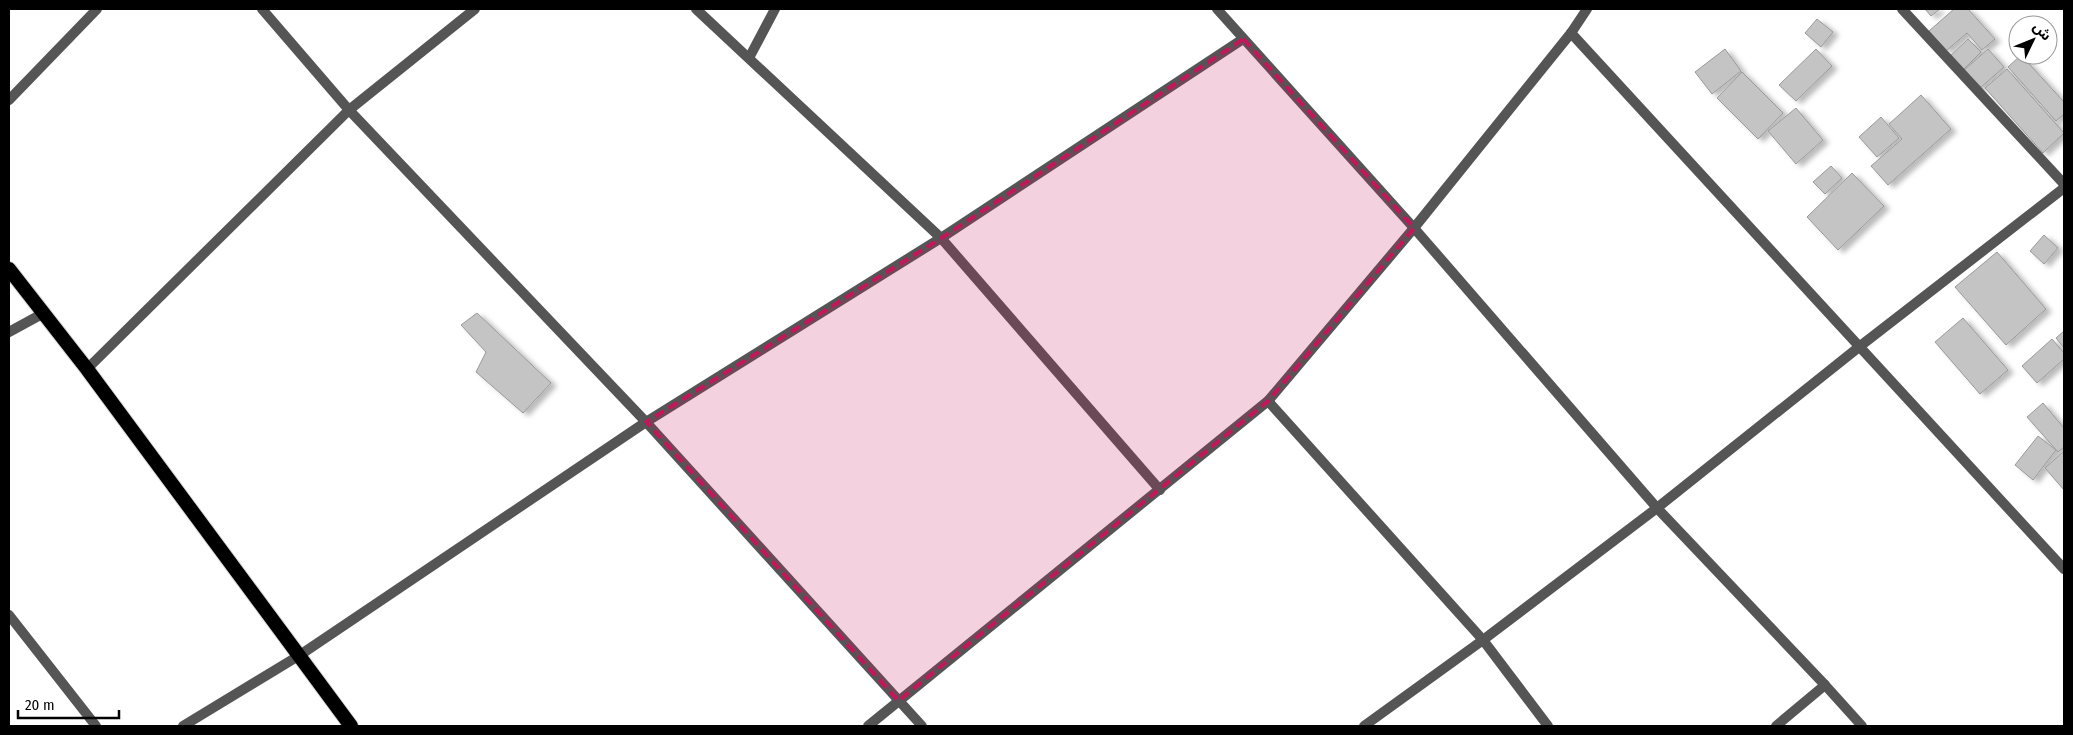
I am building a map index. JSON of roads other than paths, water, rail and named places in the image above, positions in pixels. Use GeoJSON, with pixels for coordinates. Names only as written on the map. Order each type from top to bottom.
{"type":"FeatureCollection","features":[{"type":"Feature","properties":{"kind":"highway"},"geometry":{"type":"LineString","coordinates":[[9,269],[42,314],[87,369],[351,726]]}},
{"type":"Feature","properties":{"kind":"street"},"geometry":{"type":"LineString","coordinates":[[9,100],[96,9]]}},
{"type":"Feature","properties":{"kind":"street"},"geometry":{"type":"LineString","coordinates":[[262,9],[349,110],[646,422],[922,726]]}},
{"type":"Feature","properties":{"kind":"street"},"geometry":{"type":"LineString","coordinates":[[87,369],[349,110],[475,9]]}},
{"type":"Feature","properties":{"kind":"street"},"geometry":{"type":"LineString","coordinates":[[696,9],[941,238],[1160,490]]}},
{"type":"Feature","properties":{"kind":"street"},"geometry":{"type":"LineString","coordinates":[[749,58],[775,9]]}},
{"type":"Feature","properties":{"kind":"street"},"geometry":{"type":"LineString","coordinates":[[1217,9],[1414,228],[1657,508],[1826,685],[1862,726]]}},
{"type":"Feature","properties":{"kind":"street"},"geometry":{"type":"LineString","coordinates":[[868,726],[1268,401],[1414,228],[1571,33],[1587,9]]}},
{"type":"Feature","properties":{"kind":"street"},"geometry":{"type":"LineString","coordinates":[[1902,9],[2064,184]]}},
{"type":"Feature","properties":{"kind":"street"},"geometry":{"type":"LineString","coordinates":[[1571,33],[2064,569]]}},
{"type":"Feature","properties":{"kind":"street"},"geometry":{"type":"LineString","coordinates":[[183,726],[300,655],[646,422],[941,238],[1243,39]]}},
{"type":"Feature","properties":{"kind":"street"},"geometry":{"type":"LineString","coordinates":[[1364,726],[1483,640],[1657,508],[1859,347],[2064,188]]}},
{"type":"Feature","properties":{"kind":"street"},"geometry":{"type":"LineString","coordinates":[[9,332],[42,314]]}},
{"type":"Feature","properties":{"kind":"street"},"geometry":{"type":"LineString","coordinates":[[1268,401],[1483,640],[1548,726]]}},
{"type":"Feature","properties":{"kind":"street"},"geometry":{"type":"LineString","coordinates":[[9,615],[96,726]]}},
{"type":"Feature","properties":{"kind":"street"},"geometry":{"type":"LineString","coordinates":[[1776,726],[1826,685]]}}]}
